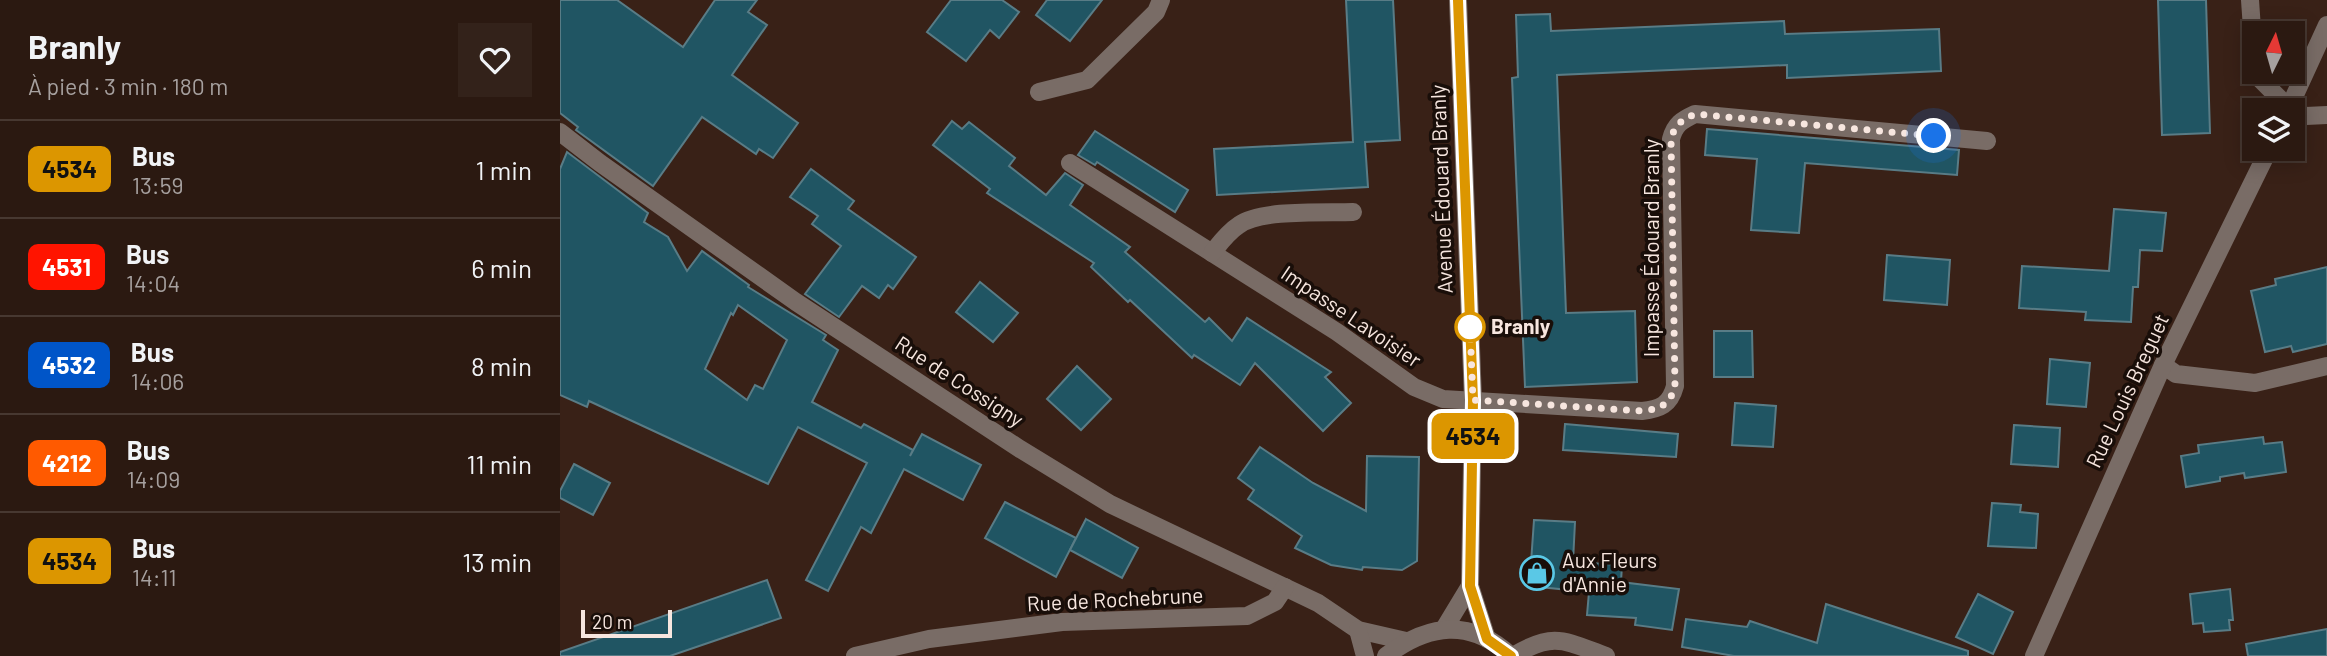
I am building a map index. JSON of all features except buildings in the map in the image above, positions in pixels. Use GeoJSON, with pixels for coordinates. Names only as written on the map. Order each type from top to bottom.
{"type":"FeatureCollection","features":[{"type":"Feature","properties":{"kind":"street"},"geometry":{"type":"LineString","coordinates":[[1038,92],[1087,80],[1156,12],[1161,0]]}},
{"type":"Feature","properties":{"kind":"street","name":"Avenue Édouard Branly"},"geometry":{"type":"LineString","coordinates":[[1458,0],[1473,400],[1470,586],[1487,639]]}},
{"type":"Feature","properties":{"kind":"street"},"geometry":{"type":"LineString","coordinates":[[2250,0],[2251,21]]}},
{"type":"Feature","properties":{"kind":"street"},"geometry":{"type":"LineString","coordinates":[[2295,98],[2327,25]]}},
{"type":"Feature","properties":{"kind":"street"},"geometry":{"type":"LineString","coordinates":[[2265,84],[2278,98]]}},
{"type":"Feature","properties":{"kind":"street","name":"Impasse Édouard Branly"},"geometry":{"type":"LineString","coordinates":[[1473,400],[1642,411],[1664,406],[1672,397],[1675,386],[1671,139],[1674,127],[1683,119],[1695,114],[1987,141]]}},
{"type":"Feature","properties":{"kind":"street"},"geometry":{"type":"LineString","coordinates":[[2305,116],[2327,115]]}},
{"type":"Feature","properties":{"kind":"street","name":"Rue de Cossigny"},"geometry":{"type":"LineString","coordinates":[[560,132],[796,303],[1020,449],[1110,504],[1318,603],[1358,630],[1406,640]]}},
{"type":"Feature","properties":{"kind":"street","name":"Rue Louis Breguet"},"geometry":{"type":"LineString","coordinates":[[2034,656],[2163,365],[2263,161]]}},
{"type":"Feature","properties":{"kind":"street","name":"Impasse Lavoisier"},"geometry":{"type":"LineString","coordinates":[[1070,163],[1337,332],[1415,387],[1443,399],[1473,400]]}},
{"type":"Feature","properties":{"kind":"street"},"geometry":{"type":"LineString","coordinates":[[1212,253],[1225,236],[1241,223],[1262,216],[1353,212]]}},
{"type":"Feature","properties":{"kind":"street"},"geometry":{"type":"LineString","coordinates":[[2163,365],[2176,374],[2255,383],[2327,366]]}},
{"type":"Feature","properties":{"kind":"street"},"geometry":{"type":"LineString","coordinates":[[1444,629],[1470,586]]}},
{"type":"Feature","properties":{"kind":"street","name":"Rue de Rochebrune"},"geometry":{"type":"LineString","coordinates":[[855,656],[929,639],[1062,622],[1247,616],[1275,602],[1285,587]]}},
{"type":"Feature","properties":{"kind":"street"},"geometry":{"type":"LineString","coordinates":[[1386,656],[1406,640],[1444,629],[1474,633],[1512,656],[1540,641],[1555,640],[1606,656]]}},
{"type":"Feature","properties":{"kind":"street"},"geometry":{"type":"LineString","coordinates":[[1358,630],[1365,656]]}},
{"type":"Feature","properties":{"kind":"bus line","name":"4534"},"geometry":{"type":"LineString","coordinates":[[1458,0],[1474,438],[1470,586],[1487,639],[1511,656]]}},
{"type":"Feature","properties":{"kind":"place","name":"Branly"},"geometry":{"type":"Point","coordinates":[1470,327]}},
{"type":"Feature","properties":{"kind":"place","name":"Aux Fleurs d'Annie"},"geometry":{"type":"Point","coordinates":[1537,573]}},
{"type":"Feature","properties":{"kind":"route"},"geometry":{"type":"LineString","coordinates":[[1470,327],[1473,400],[1642,411],[1664,406],[1672,397],[1675,386],[1671,139],[1674,127],[1695,114],[1934,136]]}}]}
